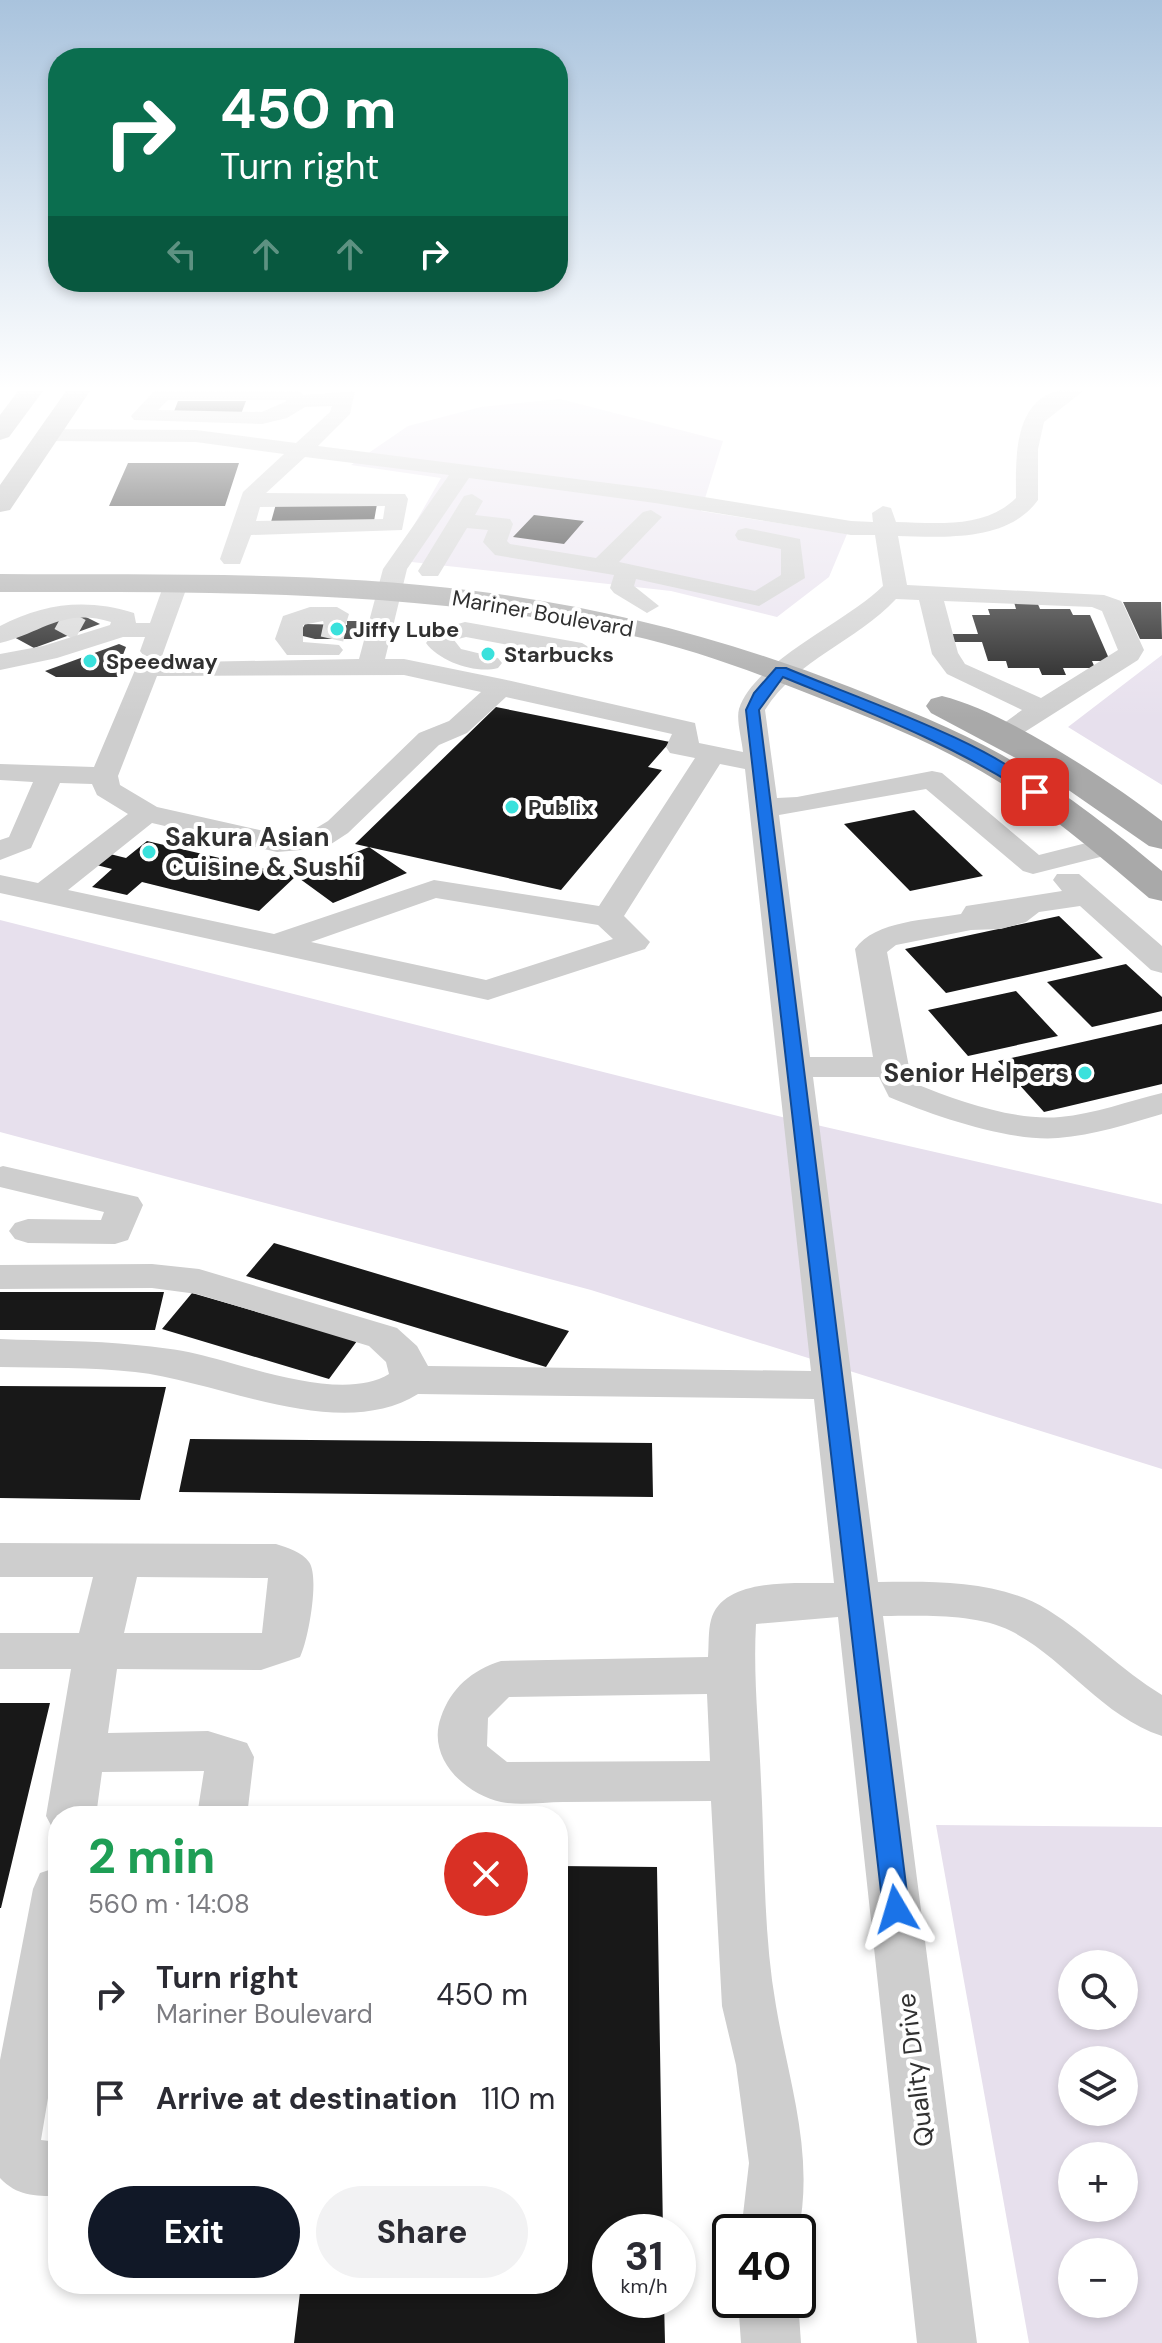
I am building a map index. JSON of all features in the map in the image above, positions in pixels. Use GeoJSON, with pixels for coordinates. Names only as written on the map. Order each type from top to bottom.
{"type":"FeatureCollection","features":[{"type":"Feature","properties":{"kind":"main road","name":"Mariner Boulevard"},"geometry":{"type":"LineString","coordinates":[[0,560],[232,559],[406,581],[504,604],[628,626],[796,662],[1002,734],[1089,785],[1162,838]]}},
{"type":"Feature","properties":{"kind":"main road","name":"Mariner Boulevard"},"geometry":{"type":"LineString","coordinates":[[0,583],[406,581],[526,584],[647,606],[763,636],[796,662],[894,716],[988,761],[1079,820],[1162,890]]}},
{"type":"Feature","properties":{"kind":"main road"},"geometry":{"type":"LineString","coordinates":[[1110,846],[1162,850]]}},
{"type":"Feature","properties":{"kind":"street"},"geometry":{"type":"LineString","coordinates":[[232,559],[251,500]]}},
{"type":"Feature","properties":{"kind":"street"},"geometry":{"type":"LineString","coordinates":[[242,528],[394,525],[397,500]]}},
{"type":"Feature","properties":{"kind":"street"},"geometry":{"type":"LineString","coordinates":[[383,668],[406,581],[447,500]]}},
{"type":"Feature","properties":{"kind":"street"},"geometry":{"type":"LineString","coordinates":[[406,581],[472,500]]}},
{"type":"Feature","properties":{"kind":"street"},"geometry":{"type":"LineString","coordinates":[[601,566],[667,500]]}},
{"type":"Feature","properties":{"kind":"street"},"geometry":{"type":"LineString","coordinates":[[676,500],[804,523],[884,521],[981,526],[1021,508],[1027,500]]}},
{"type":"Feature","properties":{"kind":"street"},"geometry":{"type":"LineString","coordinates":[[458,521],[516,511],[651,517],[792,544],[793,578],[759,599],[631,571],[503,550],[495,542],[516,511]]}},
{"type":"Feature","properties":{"kind":"street"},"geometry":{"type":"LineString","coordinates":[[884,521],[894,568],[895,587],[891,592]]}},
{"type":"Feature","properties":{"kind":"street"},"geometry":{"type":"LineString","coordinates":[[631,571],[623,579],[622,588],[647,606]]}},
{"type":"Feature","properties":{"kind":"street"},"geometry":{"type":"LineString","coordinates":[[176,584],[104,776],[107,789],[147,813],[277,843],[315,842],[338,827],[429,739],[458,727],[502,687]]}},
{"type":"Feature","properties":{"kind":"street"},"geometry":{"type":"LineString","coordinates":[[891,592],[1095,600],[1112,606],[1131,650],[1129,655],[1002,734]]}},
{"type":"Feature","properties":{"kind":"street","name":"Quality Drive"},"geometry":{"type":"LineString","coordinates":[[891,592],[873,610],[796,662],[759,696],[752,710],[947,2343]]}},
{"type":"Feature","properties":{"kind":"street"},"geometry":{"type":"LineString","coordinates":[[930,594],[945,654],[956,669],[1042,709]]}},
{"type":"Feature","properties":{"kind":"street"},"geometry":{"type":"LineString","coordinates":[[0,662],[60,630],[87,609],[107,611],[125,618],[121,630]]}},
{"type":"Feature","properties":{"kind":"street"},"geometry":{"type":"LineString","coordinates":[[147,668],[331,645],[383,668],[502,687],[543,684],[582,651],[465,629],[445,635],[439,643],[463,658],[543,684],[685,729],[687,740],[680,747],[756,763]]}},
{"type":"Feature","properties":{"kind":"street"},"geometry":{"type":"LineString","coordinates":[[0,636],[60,630],[160,630]]}},
{"type":"Feature","properties":{"kind":"street"},"geometry":{"type":"LineString","coordinates":[[608,917],[712,754]]}},
{"type":"Feature","properties":{"kind":"street"},"geometry":{"type":"LineString","coordinates":[[0,772],[104,776]]}},
{"type":"Feature","properties":{"kind":"street"},"geometry":{"type":"LineString","coordinates":[[0,851],[21,842],[51,772]]}},
{"type":"Feature","properties":{"kind":"street"},"geometry":{"type":"LineString","coordinates":[[763,807],[797,806],[932,779],[1033,865],[1110,846]]}},
{"type":"Feature","properties":{"kind":"street"},"geometry":{"type":"LineString","coordinates":[[43,894],[147,813]]}},
{"type":"Feature","properties":{"kind":"street"},"geometry":{"type":"LineString","coordinates":[[1048,861],[1161,964]]}},
{"type":"Feature","properties":{"kind":"street"},"geometry":{"type":"LineString","coordinates":[[0,884],[274,945],[488,990],[634,942],[608,917],[434,889],[274,945]]}},
{"type":"Feature","properties":{"kind":"street"},"geometry":{"type":"LineString","coordinates":[[1086,896],[1027,908],[977,913],[971,921],[886,938],[871,949],[892,1067],[901,1090],[927,1102],[1051,1129],[1093,1123],[1162,1103]]}},
{"type":"Feature","properties":{"kind":"street"},"geometry":{"type":"LineString","coordinates":[[797,1067],[892,1067]]}},
{"type":"Feature","properties":{"kind":"street"},"geometry":{"type":"LineString","coordinates":[[3,1177],[125,1205],[115,1232],[12,1231]]}},
{"type":"Feature","properties":{"kind":"street"},"geometry":{"type":"LineString","coordinates":[[0,1277],[152,1276],[199,1282],[383,1337],[403,1351],[410,1365],[410,1380]]}},
{"type":"Feature","properties":{"kind":"street"},"geometry":{"type":"LineString","coordinates":[[0,1353],[134,1358],[196,1367],[249,1385],[301,1394],[355,1397],[392,1391],[410,1380],[834,1385]]}},
{"type":"Feature","properties":{"kind":"street"},"geometry":{"type":"LineString","coordinates":[[0,1560],[276,1561],[292,1571],[284,1644],[261,1652],[0,1651]]}},
{"type":"Feature","properties":{"kind":"street"},"geometry":{"type":"LineString","coordinates":[[73,1806],[97,1652],[119,1560]]}},
{"type":"Feature","properties":{"kind":"street"},"geometry":{"type":"LineString","coordinates":[[772,2214],[777,2163],[763,2065],[749,2006],[740,1904],[730,1675],[734,1619],[744,1607],[859,1599],[972,1603],[1026,1618],[1137,1705],[1162,1717]]}},
{"type":"Feature","properties":{"kind":"street"},"geometry":{"type":"LineString","coordinates":[[730,1675],[501,1679],[479,1690],[473,1698],[467,1707],[461,1735],[467,1759],[481,1776],[503,1782],[737,1781]]}},
{"type":"Feature","properties":{"kind":"street"},"geometry":{"type":"LineString","coordinates":[[83,1753],[208,1751],[230,1757],[223,1806]]}},
{"type":"Feature","properties":{"kind":"street"},"geometry":{"type":"LineString","coordinates":[[48,1944],[11,2149],[30,2169],[48,2169]]}},
{"type":"Feature","properties":{"kind":"street"},"geometry":{"type":"LineString","coordinates":[[769,2318],[771,2343]]}},
{"type":"Feature","properties":{"kind":"shaded area"},"geometry":{"type":"Polygon","coordinates":[[[428,500],[704,500],[701,511],[847,534],[829,577],[777,617],[671,591],[394,560],[428,500]]]}},
{"type":"Feature","properties":{"kind":"shaded area"},"geometry":{"type":"Polygon","coordinates":[[[1162,655],[1162,785],[1068,727],[1162,655]]]}},
{"type":"Feature","properties":{"kind":"shaded area"},"geometry":{"type":"Polygon","coordinates":[[[0,920],[786,1118],[1162,1204],[1162,1469],[591,1290],[0,1132],[0,920]]]}},
{"type":"Feature","properties":{"kind":"shaded area"},"geometry":{"type":"Polygon","coordinates":[[[936,1825],[1162,1827],[1162,2343],[1029,2343],[936,1825]]]}},
{"type":"Feature","properties":{"kind":"building"},"geometry":{"type":"Polygon","coordinates":[[[112,500],[227,500],[225,506],[109,506],[112,500]]]}},
{"type":"Feature","properties":{"kind":"building"},"geometry":{"type":"Polygon","coordinates":[[[276,504],[377,504],[374,521],[271,522],[276,504]]]}},
{"type":"Feature","properties":{"kind":"building"},"geometry":{"type":"Polygon","coordinates":[[[534,515],[584,521],[564,544],[513,537],[534,515]]]}},
{"type":"Feature","properties":{"kind":"building"},"geometry":{"type":"Polygon","coordinates":[[[1014,602],[1037,602],[1040,609],[1070,609],[1073,615],[1090,615],[1110,661],[1092,661],[1095,668],[1063,668],[1066,675],[1042,675],[1039,668],[1008,668],[1006,661],[988,661],[982,642],[953,642],[950,634],[978,634],[972,615],[990,615],[988,609],[1016,609],[1014,602]]]}},
{"type":"Feature","properties":{"kind":"building"},"geometry":{"type":"Polygon","coordinates":[[[1123,602],[1161,602],[1162,639],[1140,639],[1123,602]]]}},
{"type":"Feature","properties":{"kind":"building"},"geometry":{"type":"Polygon","coordinates":[[[78,613],[100,624],[34,648],[12,636],[78,613]]]}},
{"type":"Feature","properties":{"kind":"building"},"geometry":{"type":"Polygon","coordinates":[[[347,621],[366,621],[363,639],[315,639],[299,635],[305,624],[347,625],[347,621]]]}},
{"type":"Feature","properties":{"kind":"building"},"geometry":{"type":"Polygon","coordinates":[[[119,644],[126,647],[119,665],[128,665],[124,677],[56,677],[45,671],[119,644]]]}},
{"type":"Feature","properties":{"kind":"building","name":"Publix"},"geometry":{"type":"Polygon","coordinates":[[[496,707],[670,742],[648,767],[662,770],[561,890],[355,844],[496,707]]]}},
{"type":"Feature","properties":{"kind":"building"},"geometry":{"type":"Polygon","coordinates":[[[914,810],[983,876],[910,891],[844,824],[914,810]]]}},
{"type":"Feature","properties":{"kind":"building"},"geometry":{"type":"Polygon","coordinates":[[[147,841],[296,876],[259,911],[142,882],[127,895],[92,887],[112,869],[89,863],[102,852],[126,858],[147,841]]]}},
{"type":"Feature","properties":{"kind":"building"},"geometry":{"type":"Polygon","coordinates":[[[369,847],[407,873],[333,903],[296,876],[369,847]]]}},
{"type":"Feature","properties":{"kind":"building"},"geometry":{"type":"Polygon","coordinates":[[[1059,916],[1103,958],[946,993],[905,949],[1059,916]]]}},
{"type":"Feature","properties":{"kind":"building"},"geometry":{"type":"Polygon","coordinates":[[[1126,964],[1162,997],[1162,1011],[1092,1027],[1047,982],[1126,964]]]}},
{"type":"Feature","properties":{"kind":"building"},"geometry":{"type":"Polygon","coordinates":[[[1016,991],[1058,1036],[968,1056],[928,1010],[1016,991]]]}},
{"type":"Feature","properties":{"kind":"building","name":"Senior Helpers"},"geometry":{"type":"Polygon","coordinates":[[[1162,1024],[1162,1084],[1044,1112],[998,1061],[1162,1024]]]}},
{"type":"Feature","properties":{"kind":"building"},"geometry":{"type":"Polygon","coordinates":[[[274,1243],[569,1331],[546,1367],[246,1276],[274,1243]]]}},
{"type":"Feature","properties":{"kind":"building"},"geometry":{"type":"Polygon","coordinates":[[[0,1292],[164,1292],[155,1330],[0,1330],[0,1292]]]}},
{"type":"Feature","properties":{"kind":"building"},"geometry":{"type":"Polygon","coordinates":[[[192,1293],[357,1341],[329,1379],[162,1329],[192,1293]]]}},
{"type":"Feature","properties":{"kind":"building"},"geometry":{"type":"Polygon","coordinates":[[[0,1386],[166,1387],[140,1500],[0,1498],[0,1386]]]}},
{"type":"Feature","properties":{"kind":"building"},"geometry":{"type":"Polygon","coordinates":[[[190,1439],[652,1443],[653,1497],[179,1492],[190,1439]]]}},
{"type":"Feature","properties":{"kind":"building"},"geometry":{"type":"Polygon","coordinates":[[[0,1703],[50,1703],[1,1908],[0,1908],[0,1703]]]}},
{"type":"Feature","properties":{"kind":"building"},"geometry":{"type":"Polygon","coordinates":[[[568,1866],[657,1867],[663,2214],[592,2214],[592,2318],[664,2318],[665,2343],[294,2343],[300,2294],[568,2294],[568,1866]]]}},
{"type":"Feature","properties":{"kind":"tunnel"},"geometry":{"type":"LineString","coordinates":[[60,619],[82,631]]}},
{"type":"Feature","properties":{"kind":"tunnel"},"geometry":{"type":"LineString","coordinates":[[332,639],[335,625]]}},
{"type":"Feature","properties":{"kind":"place","name":"Jiffy Lube"},"geometry":{"type":"Point","coordinates":[337,629]}},
{"type":"Feature","properties":{"kind":"place","name":"Starbucks"},"geometry":{"type":"Point","coordinates":[488,654]}},
{"type":"Feature","properties":{"kind":"place","name":"Speedway"},"geometry":{"type":"Point","coordinates":[90,661]}},
{"type":"Feature","properties":{"kind":"place","name":"Publix"},"geometry":{"type":"Point","coordinates":[512,807]}},
{"type":"Feature","properties":{"kind":"place","name":"Sakura Asian Cuisine & Sushi"},"geometry":{"type":"Point","coordinates":[149,852]}},
{"type":"Feature","properties":{"kind":"place","name":"Senior Helpers"},"geometry":{"type":"Point","coordinates":[1085,1073]}},
{"type":"Feature","properties":{"kind":"route"},"geometry":{"type":"LineString","coordinates":[[896,1909],[752,710],[759,696],[781,671],[894,716],[988,761],[1035,792]]}}]}
